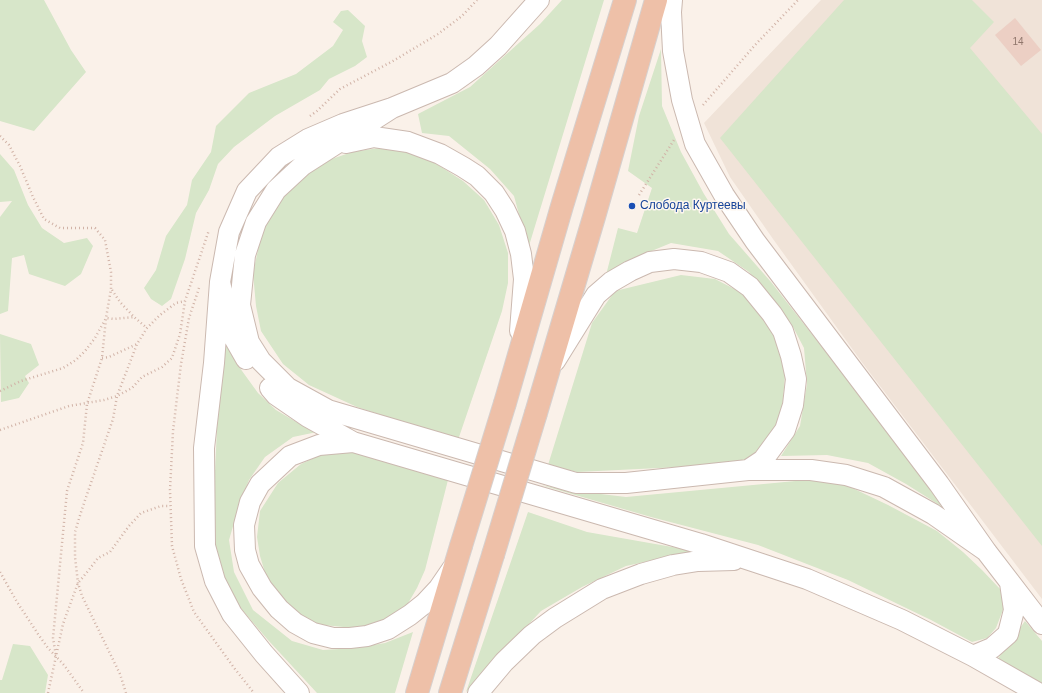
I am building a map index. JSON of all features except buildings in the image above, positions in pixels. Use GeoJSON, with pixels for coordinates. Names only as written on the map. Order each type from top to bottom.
{"type":"FeatureCollection","features":[{"type":"Feature","properties":{"kind":"highway"},"geometry":{"type":"LineString","coordinates":[[417,693],[625,0]]}},
{"type":"Feature","properties":{"kind":"highway"},"geometry":{"type":"LineString","coordinates":[[450,693],[548,373],[656,0]]}},
{"type":"Feature","properties":{"kind":"street"},"geometry":{"type":"LineString","coordinates":[[299,693],[264,654],[232,614],[214,581],[205,546],[204,448],[214,363],[220,282],[229,232],[247,191],[278,157],[308,139],[343,124],[392,108],[452,83],[476,66],[498,46],[539,0]]}},
{"type":"Feature","properties":{"kind":"street"},"geometry":{"type":"LineString","coordinates":[[672,0],[671,12],[673,51],[682,100],[695,144],[720,189],[755,241],[939,484],[986,551],[1042,624]]}},
{"type":"Feature","properties":{"kind":"street"},"geometry":{"type":"LineString","coordinates":[[392,108],[303,165],[276,190],[256,222],[245,255],[240,305],[249,342],[261,361],[288,388],[328,410],[576,483],[626,483],[748,470],[811,470],[846,474],[884,487],[933,514],[986,551]]}},
{"type":"Feature","properties":{"kind":"street"},"geometry":{"type":"LineString","coordinates":[[303,165],[348,142],[374,137],[408,142],[440,154],[476,176],[494,193],[505,210],[515,232],[521,254],[524,279],[517,364]]}},
{"type":"Feature","properties":{"kind":"street"},"geometry":{"type":"LineString","coordinates":[[548,373],[596,295],[611,282],[630,271],[650,262],[674,259],[701,262],[729,272],[750,287],[772,314],[783,332],[791,356],[796,379],[793,405],[785,430],[763,460],[748,470]]}},
{"type":"Feature","properties":{"kind":"street"},"geometry":{"type":"LineString","coordinates":[[220,282],[230,331],[248,363],[276,395],[308,417],[353,442],[611,517],[763,563],[807,579],[902,620],[972,656],[1038,693]]}},
{"type":"Feature","properties":{"kind":"street"},"geometry":{"type":"LineString","coordinates":[[353,442],[319,445],[290,456],[260,484],[250,502],[244,525],[245,550],[249,565],[262,588],[279,609],[295,623],[313,633],[333,638],[368,636],[388,629],[420,607],[439,588],[458,555]]}},
{"type":"Feature","properties":{"kind":"street"},"geometry":{"type":"LineString","coordinates":[[478,693],[504,662],[532,635],[555,618],[602,589],[641,574],[679,564],[698,561],[727,560],[763,563]]}},
{"type":"Feature","properties":{"kind":"street"},"geometry":{"type":"LineString","coordinates":[[972,656],[992,648],[1008,634],[1014,610],[1010,583]]}},
{"type":"Feature","properties":{"kind":"path"},"geometry":{"type":"LineString","coordinates":[[639,195],[675,138],[688,122],[756,44],[798,0]]}},
{"type":"Feature","properties":{"kind":"path"},"geometry":{"type":"LineString","coordinates":[[0,136],[9,145],[20,166],[32,198],[44,219],[60,228],[95,228],[105,240],[109,259],[111,289],[106,318],[102,358],[87,404],[83,443],[67,491],[53,638],[56,656]]}},
{"type":"Feature","properties":{"kind":"path"},"geometry":{"type":"LineString","coordinates":[[111,289],[120,302],[147,328]]}},
{"type":"Feature","properties":{"kind":"path"},"geometry":{"type":"LineString","coordinates":[[0,430],[69,406],[87,404],[117,396],[132,388],[142,377],[162,367],[172,358],[180,334],[185,301],[176,303],[147,328],[137,344],[117,396],[113,419],[75,532],[75,556],[78,582],[82,596],[120,674],[126,693]]}},
{"type":"Feature","properties":{"kind":"path"},"geometry":{"type":"LineString","coordinates":[[106,318],[114,319],[134,317]]}},
{"type":"Feature","properties":{"kind":"path"},"geometry":{"type":"LineString","coordinates":[[0,391],[21,381],[38,377],[63,368],[76,360],[85,352],[95,338],[106,318]]}},
{"type":"Feature","properties":{"kind":"path"},"geometry":{"type":"LineString","coordinates":[[102,358],[109,357],[137,344]]}},
{"type":"Feature","properties":{"kind":"path"},"geometry":{"type":"LineString","coordinates":[[48,693],[63,624],[78,582],[98,558],[110,552],[129,526],[141,513],[161,506],[170,506]]}},
{"type":"Feature","properties":{"kind":"path"},"geometry":{"type":"LineString","coordinates":[[0,572],[38,634],[48,648],[64,665],[84,693]]}},
{"type":"Feature","properties":{"kind":"shaded area"},"geometry":{"type":"Polygon","coordinates":[[[821,0],[1042,0],[1042,599],[861,361],[773,239],[730,177],[704,123],[821,0]]]}},
{"type":"Feature","properties":{"kind":"green space"},"geometry":{"type":"Polygon","coordinates":[[[0,0],[44,0],[71,50],[86,72],[34,131],[0,121],[0,0]]]}},
{"type":"Feature","properties":{"kind":"green space"},"geometry":{"type":"Polygon","coordinates":[[[562,0],[604,0],[528,249],[514,196],[490,169],[449,136],[422,133],[418,114],[470,87],[540,24],[562,0]]]}},
{"type":"Feature","properties":{"kind":"green space"},"geometry":{"type":"Polygon","coordinates":[[[844,0],[972,0],[994,22],[970,48],[1042,134],[1042,546],[720,138],[844,0]]]}},
{"type":"Feature","properties":{"kind":"green space"},"geometry":{"type":"Polygon","coordinates":[[[348,10],[365,26],[362,41],[367,57],[355,66],[329,79],[320,90],[275,116],[234,147],[218,164],[209,190],[196,213],[185,259],[171,299],[162,306],[151,299],[144,288],[156,270],[166,236],[187,205],[192,180],[211,152],[216,126],[249,93],[296,74],[333,46],[343,30],[333,22],[341,11],[348,10]]]}},
{"type":"Feature","properties":{"kind":"green space"},"geometry":{"type":"Polygon","coordinates":[[[661,49],[662,106],[681,152],[704,194],[729,234],[771,282],[952,513],[906,484],[868,463],[827,455],[781,456],[800,426],[807,384],[804,348],[793,327],[749,272],[718,251],[671,243],[637,257],[605,279],[618,228],[637,233],[652,188],[628,171],[639,116],[661,49]]]}},
{"type":"Feature","properties":{"kind":"green space"},"geometry":{"type":"Polygon","coordinates":[[[379,148],[406,152],[435,163],[463,181],[484,200],[499,225],[508,253],[508,283],[502,311],[458,440],[357,407],[309,385],[283,364],[261,331],[256,306],[253,273],[263,227],[281,195],[306,173],[329,160],[352,152],[379,148]]]}},
{"type":"Feature","properties":{"kind":"green space"},"geometry":{"type":"Polygon","coordinates":[[[0,154],[14,170],[28,205],[42,228],[64,243],[87,238],[93,246],[81,274],[65,286],[29,274],[24,255],[12,258],[8,311],[0,314],[0,217],[12,201],[0,202],[0,154]]]}},
{"type":"Feature","properties":{"kind":"green space"},"geometry":{"type":"Polygon","coordinates":[[[681,275],[715,279],[748,296],[767,321],[780,349],[785,376],[782,411],[770,438],[750,458],[721,465],[577,472],[548,465],[592,323],[615,291],[681,275]]]}},
{"type":"Feature","properties":{"kind":"green space"},"geometry":{"type":"Polygon","coordinates":[[[0,334],[31,344],[39,365],[25,376],[29,383],[19,398],[1,402],[0,334]]]}},
{"type":"Feature","properties":{"kind":"green space"},"geometry":{"type":"Polygon","coordinates":[[[225,338],[237,364],[258,393],[276,410],[317,432],[293,437],[265,457],[249,480],[239,506],[229,540],[234,572],[253,610],[292,641],[323,650],[355,648],[385,643],[413,632],[395,693],[317,693],[238,605],[221,574],[211,536],[217,428],[225,338]]]}},
{"type":"Feature","properties":{"kind":"green space"},"geometry":{"type":"Polygon","coordinates":[[[353,451],[448,480],[425,570],[407,605],[387,622],[354,628],[313,624],[285,603],[270,589],[260,556],[257,537],[260,511],[278,483],[301,464],[327,452],[353,451]]]}},
{"type":"Feature","properties":{"kind":"green space"},"geometry":{"type":"Polygon","coordinates":[[[806,480],[846,485],[937,531],[963,552],[1001,590],[1004,607],[996,628],[987,638],[972,642],[931,620],[848,580],[758,545],[651,517],[541,485],[567,490],[626,497],[806,480]]]}},
{"type":"Feature","properties":{"kind":"green space"},"geometry":{"type":"Polygon","coordinates":[[[528,512],[587,532],[695,551],[626,566],[582,587],[541,611],[466,692],[528,512]]]}},
{"type":"Feature","properties":{"kind":"green space"},"geometry":{"type":"Polygon","coordinates":[[[1025,621],[1042,641],[1042,687],[997,660],[1025,621]]]}},
{"type":"Feature","properties":{"kind":"green space"},"geometry":{"type":"Polygon","coordinates":[[[13,644],[30,646],[48,675],[45,693],[0,693],[0,680],[2,680],[13,644]]]}},
{"type":"Feature","properties":{"kind":"place","name":"Слобода Куртеевы"},"geometry":{"type":"Point","coordinates":[632,206]}}]}
